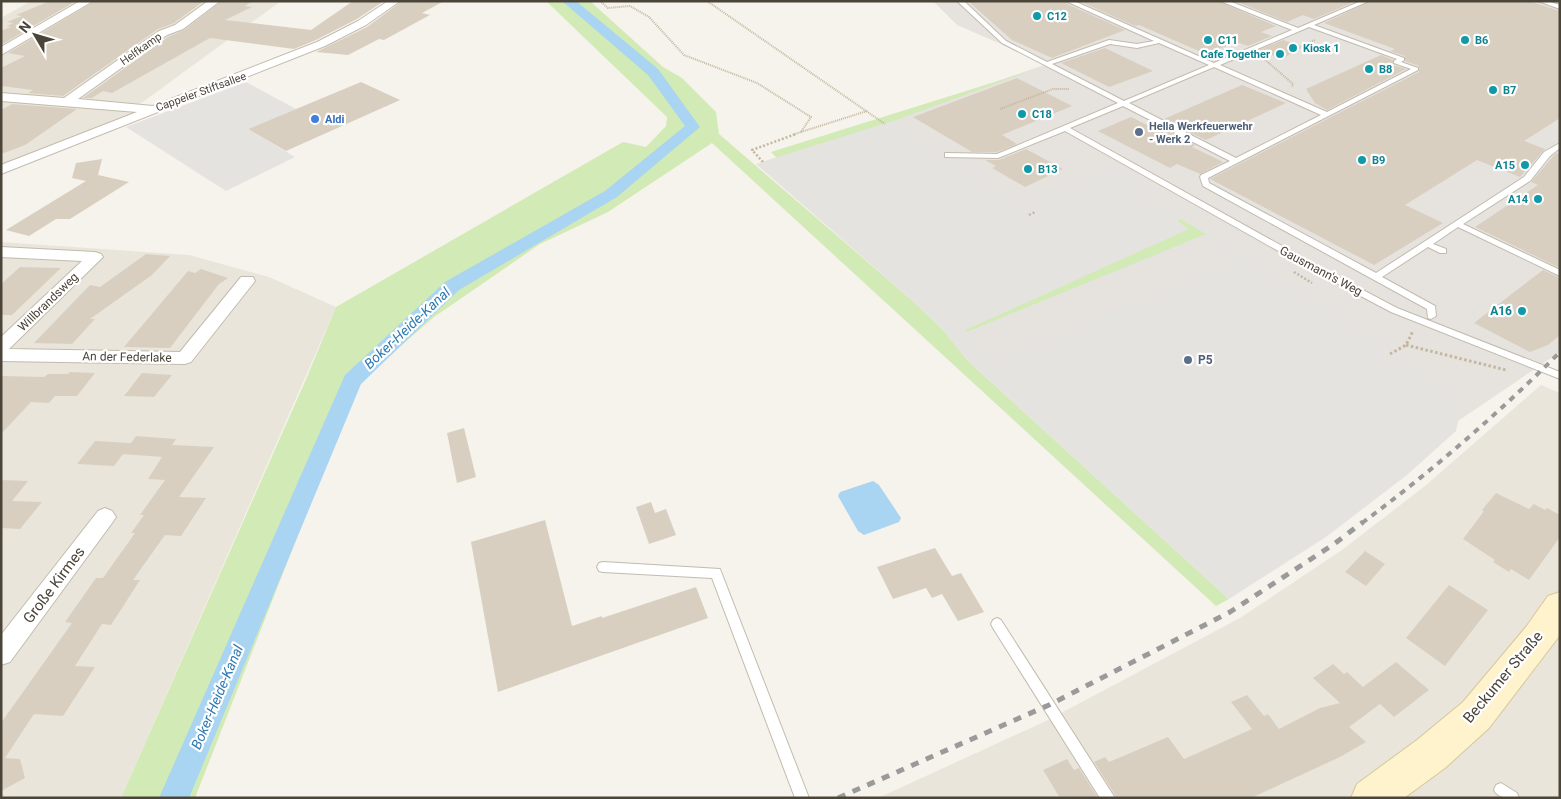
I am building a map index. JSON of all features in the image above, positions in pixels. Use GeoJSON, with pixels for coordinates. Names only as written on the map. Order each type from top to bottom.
{"type":"FeatureCollection","features":[{"type":"Feature","properties":{"kind":"main road","name":"Beckumer Straße"},"geometry":{"type":"LineString","coordinates":[[1371,798],[1431,754],[1476,715],[1538,638],[1560,607]]}},
{"type":"Feature","properties":{"kind":"street"},"geometry":{"type":"LineString","coordinates":[[1,52],[88,1]]}},
{"type":"Feature","properties":{"kind":"street","name":"Helfkamp"},"geometry":{"type":"LineString","coordinates":[[68,102],[163,33],[179,27],[215,1]]}},
{"type":"Feature","properties":{"kind":"street","name":"Cappeler Stiftsallee"},"geometry":{"type":"LineString","coordinates":[[1,170],[153,109],[280,62],[362,23],[395,1]]}},
{"type":"Feature","properties":{"kind":"street"},"geometry":{"type":"LineString","coordinates":[[1,97],[153,109]]}},
{"type":"Feature","properties":{"kind":"street","name":"Willbrandsweg"},"geometry":{"type":"LineString","coordinates":[[1,252],[95,257],[1,347]]}},
{"type":"Feature","properties":{"kind":"street","name":"An der Federlake"},"geometry":{"type":"LineString","coordinates":[[1,355],[185,358],[246,281]]}},
{"type":"Feature","properties":{"kind":"street","name":"Große Kirmes"},"geometry":{"type":"LineString","coordinates":[[2,653],[105,517]]}},
{"type":"Feature","properties":{"kind":"lane"},"geometry":{"type":"LineString","coordinates":[[960,1],[1004,42],[1236,161]]}},
{"type":"Feature","properties":{"kind":"lane"},"geometry":{"type":"LineString","coordinates":[[1223,1],[1298,30]]}},
{"type":"Feature","properties":{"kind":"lane"},"geometry":{"type":"LineString","coordinates":[[948,155],[998,156],[1366,1]]}},
{"type":"Feature","properties":{"kind":"lane"},"geometry":{"type":"LineString","coordinates":[[1543,1],[1560,7]]}},
{"type":"Feature","properties":{"kind":"lane"},"geometry":{"type":"LineString","coordinates":[[1071,2],[1328,115]]}},
{"type":"Feature","properties":{"kind":"lane"},"geometry":{"type":"LineString","coordinates":[[1309,25],[1402,59],[1396,62],[1416,69],[1204,177],[1206,184],[1432,308],[1427,319]]}},
{"type":"Feature","properties":{"kind":"lane"},"geometry":{"type":"LineString","coordinates":[[1047,64],[1109,42],[1117,42],[1134,47],[1145,47],[1158,41]]}},
{"type":"Feature","properties":{"kind":"lane"},"geometry":{"type":"LineString","coordinates":[[1264,94],[1272,90]]}},
{"type":"Feature","properties":{"kind":"lane"},"geometry":{"type":"LineString","coordinates":[[1179,132],[1198,124]]}},
{"type":"Feature","properties":{"kind":"lane","name":"Gausmann's Weg"},"geometry":{"type":"LineString","coordinates":[[1065,128],[1324,273],[1394,310],[1427,319],[1560,376]]}},
{"type":"Feature","properties":{"kind":"lane"},"geometry":{"type":"LineString","coordinates":[[1376,277],[1527,179],[1547,154],[1560,145]]}},
{"type":"Feature","properties":{"kind":"lane"},"geometry":{"type":"LineString","coordinates":[[1457,224],[1560,273]]}},
{"type":"Feature","properties":{"kind":"lane"},"geometry":{"type":"LineString","coordinates":[[1427,244],[1443,250]]}},
{"type":"Feature","properties":{"kind":"lane"},"geometry":{"type":"LineString","coordinates":[[603,567],[716,574],[802,798]]}},
{"type":"Feature","properties":{"kind":"lane"},"geometry":{"type":"LineString","coordinates":[[997,624],[1108,798]]}},
{"type":"Feature","properties":{"kind":"path"},"geometry":{"type":"LineString","coordinates":[[600,1],[608,8],[630,6],[649,17],[684,55],[757,83],[810,117],[801,132]]}},
{"type":"Feature","properties":{"kind":"path"},"geometry":{"type":"LineString","coordinates":[[706,1],[885,124]]}},
{"type":"Feature","properties":{"kind":"path"},"geometry":{"type":"LineString","coordinates":[[1252,49],[1293,84],[1292,87],[1279,94]]}},
{"type":"Feature","properties":{"kind":"path"},"geometry":{"type":"LineString","coordinates":[[1000,108],[1053,89],[1095,89]]}},
{"type":"Feature","properties":{"kind":"path"},"geometry":{"type":"LineString","coordinates":[[763,162],[752,150],[867,111]]}},
{"type":"Feature","properties":{"kind":"path"},"geometry":{"type":"LineString","coordinates":[[1029,215],[1035,212]]}},
{"type":"Feature","properties":{"kind":"path"},"geometry":{"type":"LineString","coordinates":[[1390,354],[1406,345],[1413,331],[1427,319]]}},
{"type":"Feature","properties":{"kind":"path"},"geometry":{"type":"LineString","coordinates":[[1406,345],[1512,372]]}},
{"type":"Feature","properties":{"kind":"shaded area"},"geometry":{"type":"Polygon","coordinates":[[[31,1],[281,1],[136,107],[147,108],[1,165],[1,18],[31,1]]]}},
{"type":"Feature","properties":{"kind":"shaded area"},"geometry":{"type":"Polygon","coordinates":[[[933,1],[1560,1],[1560,352],[1223,580],[763,162],[1047,64],[957,25],[933,1]]]}},
{"type":"Feature","properties":{"kind":"shaded area"},"geometry":{"type":"Polygon","coordinates":[[[246,82],[296,109],[248,129],[295,157],[226,191],[126,127],[246,82]]]}},
{"type":"Feature","properties":{"kind":"shaded area","name":"P5"},"geometry":{"type":"Polygon","coordinates":[[[893,121],[1023,202],[1116,163],[1157,185],[1140,193],[1209,233],[1403,356],[1462,403],[1456,431],[1407,475],[1326,537],[1229,599],[968,361],[945,332],[914,302],[756,164],[893,121]],[[1181,219],[1177,221],[1189,229],[965,330],[967,332],[1206,234],[1181,219]],[[1204,238],[970,334],[995,359],[1237,260],[1204,238]]]}},
{"type":"Feature","properties":{"kind":"shaded area"},"geometry":{"type":"Polygon","coordinates":[[[1,242],[189,255],[269,277],[336,307],[121,798],[1,798],[1,242]]]}},
{"type":"Feature","properties":{"kind":"shaded area"},"geometry":{"type":"Polygon","coordinates":[[[1541,385],[1560,393],[1560,798],[878,798],[1046,721],[1240,618],[1342,550],[1425,486],[1541,385]]]}},
{"type":"Feature","properties":{"kind":"green space"},"geometry":{"type":"Polygon","coordinates":[[[546,1],[590,1],[663,67],[682,78],[716,112],[719,134],[914,302],[945,332],[968,361],[1229,599],[1216,606],[712,143],[608,212],[540,244],[434,317],[357,384],[195,798],[121,798],[307,377],[336,307],[623,142],[646,147],[666,126],[667,117],[546,1]]]}},
{"type":"Feature","properties":{"kind":"green space"},"geometry":{"type":"Polygon","coordinates":[[[1033,70],[893,121],[777,158],[771,152],[1033,70]]]}},
{"type":"Feature","properties":{"kind":"green space"},"geometry":{"type":"Polygon","coordinates":[[[1181,219],[1207,234],[967,332],[965,330],[1188,229],[1177,221],[1181,219]]]}},
{"type":"Feature","properties":{"kind":"water"},"geometry":{"type":"Polygon","coordinates":[[[873,481],[879,485],[901,518],[899,522],[864,535],[858,531],[838,496],[840,492],[873,481]]]}},
{"type":"Feature","properties":{"kind":"building"},"geometry":{"type":"Polygon","coordinates":[[[50,1],[76,1],[1,45],[1,31],[11,27],[7,26],[13,23],[7,22],[22,16],[16,15],[50,1]]]}},
{"type":"Feature","properties":{"kind":"building"},"geometry":{"type":"Polygon","coordinates":[[[95,1],[204,1],[174,23],[158,29],[63,96],[28,93],[33,90],[1,86],[1,68],[25,56],[8,53],[95,1]]]}},
{"type":"Feature","properties":{"kind":"building"},"geometry":{"type":"Polygon","coordinates":[[[222,1],[253,1],[245,6],[252,7],[225,20],[311,30],[353,1],[384,1],[357,19],[294,49],[210,38],[112,93],[103,91],[92,98],[83,98],[168,37],[184,30],[222,1]]]}},
{"type":"Feature","properties":{"kind":"building"},"geometry":{"type":"Polygon","coordinates":[[[402,1],[444,1],[422,13],[430,15],[384,40],[379,39],[348,55],[316,52],[367,27],[402,1]]]}},
{"type":"Feature","properties":{"kind":"building","name":"C12"},"geometry":{"type":"Polygon","coordinates":[[[968,1],[1066,1],[1067,4],[1125,30],[1052,58],[1012,40],[968,1]]]}},
{"type":"Feature","properties":{"kind":"building","name":"C11"},"geometry":{"type":"Polygon","coordinates":[[[1079,1],[1218,1],[1276,26],[1261,32],[1272,36],[1248,46],[1236,42],[1206,54],[1139,25],[1135,26],[1079,1]]]}},
{"type":"Feature","properties":{"kind":"building"},"geometry":{"type":"Polygon","coordinates":[[[1235,1],[1356,1],[1314,19],[1303,15],[1287,22],[1235,1]]]}},
{"type":"Feature","properties":{"kind":"building","name":"B9"},"geometry":{"type":"Polygon","coordinates":[[[1371,1],[1529,1],[1560,11],[1560,118],[1524,141],[1545,149],[1520,177],[1477,160],[1405,205],[1443,223],[1374,265],[1210,179],[1419,72],[1419,66],[1405,61],[1405,56],[1390,51],[1395,49],[1324,23],[1371,1]]]}},
{"type":"Feature","properties":{"kind":"building"},"geometry":{"type":"Polygon","coordinates":[[[1283,40],[1303,47],[1282,59],[1259,50],[1283,40]]]}},
{"type":"Feature","properties":{"kind":"building"},"geometry":{"type":"Polygon","coordinates":[[[1105,48],[1153,71],[1109,87],[1061,63],[1105,48]]]}},
{"type":"Feature","properties":{"kind":"building"},"geometry":{"type":"Polygon","coordinates":[[[1381,55],[1393,60],[1393,65],[1406,69],[1327,110],[1315,103],[1306,89],[1381,55]]]}},
{"type":"Feature","properties":{"kind":"building","name":"C18"},"geometry":{"type":"Polygon","coordinates":[[[1017,78],[1072,106],[1002,135],[1017,144],[997,152],[972,152],[913,117],[1017,78]]]}},
{"type":"Feature","properties":{"kind":"building","name":"Aldi"},"geometry":{"type":"Polygon","coordinates":[[[361,82],[400,100],[286,151],[248,129],[361,82]]]}},
{"type":"Feature","properties":{"kind":"building"},"geometry":{"type":"Polygon","coordinates":[[[1242,85],[1286,103],[1206,140],[1189,132],[1201,127],[1201,122],[1195,121],[1179,127],[1164,119],[1242,85]]]}},
{"type":"Feature","properties":{"kind":"building"},"geometry":{"type":"Polygon","coordinates":[[[12,104],[77,109],[25,145],[1,154],[1,110],[12,104]]]}},
{"type":"Feature","properties":{"kind":"building"},"geometry":{"type":"Polygon","coordinates":[[[1131,117],[1149,126],[1154,124],[1195,145],[1192,147],[1223,162],[1200,174],[1177,164],[1170,168],[1098,131],[1131,117]]]}},
{"type":"Feature","properties":{"kind":"building","name":"B13"},"geometry":{"type":"Polygon","coordinates":[[[1026,149],[1063,169],[1025,187],[992,168],[996,166],[985,160],[999,160],[1026,149]]]}},
{"type":"Feature","properties":{"kind":"building","name":"A14"},"geometry":{"type":"Polygon","coordinates":[[[1556,153],[1560,155],[1560,268],[1475,227],[1538,185],[1531,182],[1556,153]]]}},
{"type":"Feature","properties":{"kind":"building"},"geometry":{"type":"Polygon","coordinates":[[[102,159],[98,175],[129,182],[70,219],[56,219],[29,236],[6,230],[86,181],[72,178],[76,163],[102,159]]]}},
{"type":"Feature","properties":{"kind":"building"},"geometry":{"type":"Polygon","coordinates":[[[146,254],[170,256],[152,275],[90,319],[95,319],[72,344],[34,343],[90,285],[100,287],[146,254]]]}},
{"type":"Feature","properties":{"kind":"building"},"geometry":{"type":"Polygon","coordinates":[[[20,267],[61,268],[12,315],[1,315],[1,284],[20,267]]]}},
{"type":"Feature","properties":{"kind":"building"},"geometry":{"type":"Polygon","coordinates":[[[201,269],[228,278],[219,284],[170,348],[124,347],[188,271],[195,273],[201,269]]]}},
{"type":"Feature","properties":{"kind":"building","name":"A16"},"geometry":{"type":"Polygon","coordinates":[[[1543,270],[1560,278],[1560,335],[1548,345],[1530,352],[1474,323],[1543,270]]]}},
{"type":"Feature","properties":{"kind":"building"},"geometry":{"type":"Polygon","coordinates":[[[70,372],[95,373],[77,396],[55,396],[49,403],[31,402],[1,434],[1,376],[44,377],[48,374],[68,374],[70,372]]]}},
{"type":"Feature","properties":{"kind":"building"},"geometry":{"type":"Polygon","coordinates":[[[142,373],[172,375],[154,397],[124,396],[142,373]]]}},
{"type":"Feature","properties":{"kind":"building"},"geometry":{"type":"Polygon","coordinates":[[[464,428],[476,477],[457,483],[447,433],[464,428]]]}},
{"type":"Feature","properties":{"kind":"building"},"geometry":{"type":"Polygon","coordinates":[[[136,436],[176,439],[172,445],[214,447],[179,497],[206,498],[181,536],[165,535],[133,580],[140,580],[111,625],[102,624],[75,666],[95,667],[63,716],[34,714],[5,758],[20,759],[25,778],[1,791],[1,723],[72,623],[65,622],[96,578],[103,578],[135,533],[131,533],[144,515],[140,515],[165,480],[148,479],[162,457],[123,454],[114,466],[77,464],[95,441],[131,443],[136,436]]]}},
{"type":"Feature","properties":{"kind":"building"},"geometry":{"type":"Polygon","coordinates":[[[1,480],[28,481],[12,501],[42,502],[20,529],[1,528],[1,480]]]}},
{"type":"Feature","properties":{"kind":"building"},"geometry":{"type":"Polygon","coordinates":[[[1496,493],[1529,509],[1534,504],[1560,515],[1560,537],[1529,580],[1511,569],[1509,572],[1493,562],[1495,560],[1463,539],[1496,493]]]}},
{"type":"Feature","properties":{"kind":"building"},"geometry":{"type":"Polygon","coordinates":[[[651,502],[655,513],[666,509],[676,535],[649,544],[636,507],[651,502]]]}},
{"type":"Feature","properties":{"kind":"building"},"geometry":{"type":"Polygon","coordinates":[[[545,520],[572,626],[696,587],[708,618],[498,692],[471,542],[545,520]]]}},
{"type":"Feature","properties":{"kind":"building"},"geometry":{"type":"Polygon","coordinates":[[[935,548],[952,576],[961,573],[984,612],[958,621],[942,594],[932,598],[926,588],[893,599],[877,567],[935,548]]]}},
{"type":"Feature","properties":{"kind":"building"},"geometry":{"type":"Polygon","coordinates":[[[1365,551],[1385,564],[1366,586],[1345,572],[1365,551]]]}},
{"type":"Feature","properties":{"kind":"building"},"geometry":{"type":"Polygon","coordinates":[[[1449,585],[1488,610],[1445,666],[1406,638],[1449,585]]]}},
{"type":"Feature","properties":{"kind":"building"},"geometry":{"type":"Polygon","coordinates":[[[1396,662],[1429,690],[1394,717],[1380,704],[1349,727],[1366,742],[1340,757],[1251,798],[1117,798],[1094,762],[1105,757],[1109,762],[1168,737],[1184,759],[1252,729],[1231,702],[1247,695],[1264,716],[1268,714],[1279,729],[1320,708],[1340,703],[1313,678],[1333,664],[1344,674],[1347,672],[1363,687],[1396,662]]]}},
{"type":"Feature","properties":{"kind":"building"},"geometry":{"type":"Polygon","coordinates":[[[1067,759],[1074,770],[1079,768],[1098,798],[1060,798],[1043,770],[1067,759]]]}},
{"type":"Feature","properties":{"kind":"waterway","name":"Boker-Heide-Kanal"},"geometry":{"type":"LineString","coordinates":[[174,798],[352,380],[452,286],[611,194],[693,127],[653,72],[568,1]]}},
{"type":"Feature","properties":{"kind":"railway"},"geometry":{"type":"LineString","coordinates":[[1362,523],[1464,441],[1513,398],[1560,352]]}},
{"type":"Feature","properties":{"kind":"railway"},"geometry":{"type":"LineString","coordinates":[[838,798],[1049,705],[1230,612],[1334,544],[1363,522]]}},
{"type":"Feature","properties":{"kind":"place","name":"C12"},"geometry":{"type":"Point","coordinates":[1037,16]}},
{"type":"Feature","properties":{"kind":"place","name":"C11"},"geometry":{"type":"Point","coordinates":[1208,40]}},
{"type":"Feature","properties":{"kind":"place","name":"B6"},"geometry":{"type":"Point","coordinates":[1465,40]}},
{"type":"Feature","properties":{"kind":"place","name":"Kiosk 1"},"geometry":{"type":"Point","coordinates":[1293,48]}},
{"type":"Feature","properties":{"kind":"place","name":"Cafe Together"},"geometry":{"type":"Point","coordinates":[1280,54]}},
{"type":"Feature","properties":{"kind":"place","name":"B8"},"geometry":{"type":"Point","coordinates":[1369,69]}},
{"type":"Feature","properties":{"kind":"place","name":"B7"},"geometry":{"type":"Point","coordinates":[1493,90]}},
{"type":"Feature","properties":{"kind":"place","name":"C18"},"geometry":{"type":"Point","coordinates":[1022,114]}},
{"type":"Feature","properties":{"kind":"place","name":"Aldi"},"geometry":{"type":"Point","coordinates":[315,119]}},
{"type":"Feature","properties":{"kind":"place","name":"Hella Werkfeuerwehr - Werk 2"},"geometry":{"type":"Point","coordinates":[1139,132]}},
{"type":"Feature","properties":{"kind":"place","name":"B9"},"geometry":{"type":"Point","coordinates":[1362,160]}},
{"type":"Feature","properties":{"kind":"place","name":"A15"},"geometry":{"type":"Point","coordinates":[1525,165]}},
{"type":"Feature","properties":{"kind":"place","name":"B13"},"geometry":{"type":"Point","coordinates":[1028,169]}},
{"type":"Feature","properties":{"kind":"place","name":"A14"},"geometry":{"type":"Point","coordinates":[1538,199]}},
{"type":"Feature","properties":{"kind":"place","name":"A16"},"geometry":{"type":"Point","coordinates":[1522,311]}},
{"type":"Feature","properties":{"kind":"place","name":"P5"},"geometry":{"type":"Point","coordinates":[1188,360]}}]}
